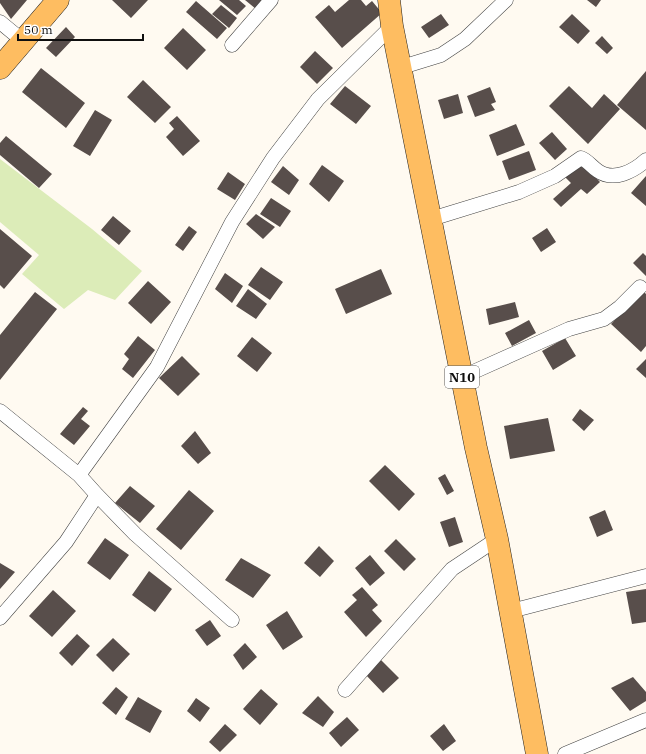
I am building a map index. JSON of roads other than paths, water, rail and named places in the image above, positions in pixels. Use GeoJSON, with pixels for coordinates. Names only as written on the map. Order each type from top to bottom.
{"type":"FeatureCollection","features":[{"type":"Feature","properties":{"kind":"main road"},"geometry":{"type":"LineString","coordinates":[[0,68],[58,0]]}},
{"type":"Feature","properties":{"kind":"main road","name":"N10"},"geometry":{"type":"LineString","coordinates":[[389,0],[392,26],[402,67],[462,377],[497,538],[537,754]]}},
{"type":"Feature","properties":{"kind":"street"},"geometry":{"type":"LineString","coordinates":[[232,45],[271,0]]}},
{"type":"Feature","properties":{"kind":"street"},"geometry":{"type":"LineString","coordinates":[[402,67],[441,55],[465,39],[506,0]]}},
{"type":"Feature","properties":{"kind":"street"},"geometry":{"type":"LineString","coordinates":[[0,22],[23,41]]}},
{"type":"Feature","properties":{"kind":"street"},"geometry":{"type":"LineString","coordinates":[[79,475],[157,367],[232,222],[273,158],[318,99],[392,26]]}},
{"type":"Feature","properties":{"kind":"street"},"geometry":{"type":"LineString","coordinates":[[431,219],[519,192],[555,176],[581,158],[599,172],[616,175],[634,170],[646,160]]}},
{"type":"Feature","properties":{"kind":"street"},"geometry":{"type":"LineString","coordinates":[[462,377],[569,329],[604,319],[620,307],[640,287]]}},
{"type":"Feature","properties":{"kind":"street"},"geometry":{"type":"LineString","coordinates":[[0,411],[79,475],[97,496],[135,534],[232,620]]}},
{"type":"Feature","properties":{"kind":"street"},"geometry":{"type":"LineString","coordinates":[[0,618],[66,542],[97,496]]}},
{"type":"Feature","properties":{"kind":"street"},"geometry":{"type":"LineString","coordinates":[[345,690],[452,569],[497,538]]}},
{"type":"Feature","properties":{"kind":"street"},"geometry":{"type":"LineString","coordinates":[[511,611],[646,576]]}},
{"type":"Feature","properties":{"kind":"street"},"geometry":{"type":"LineString","coordinates":[[565,754],[646,720]]}}]}
